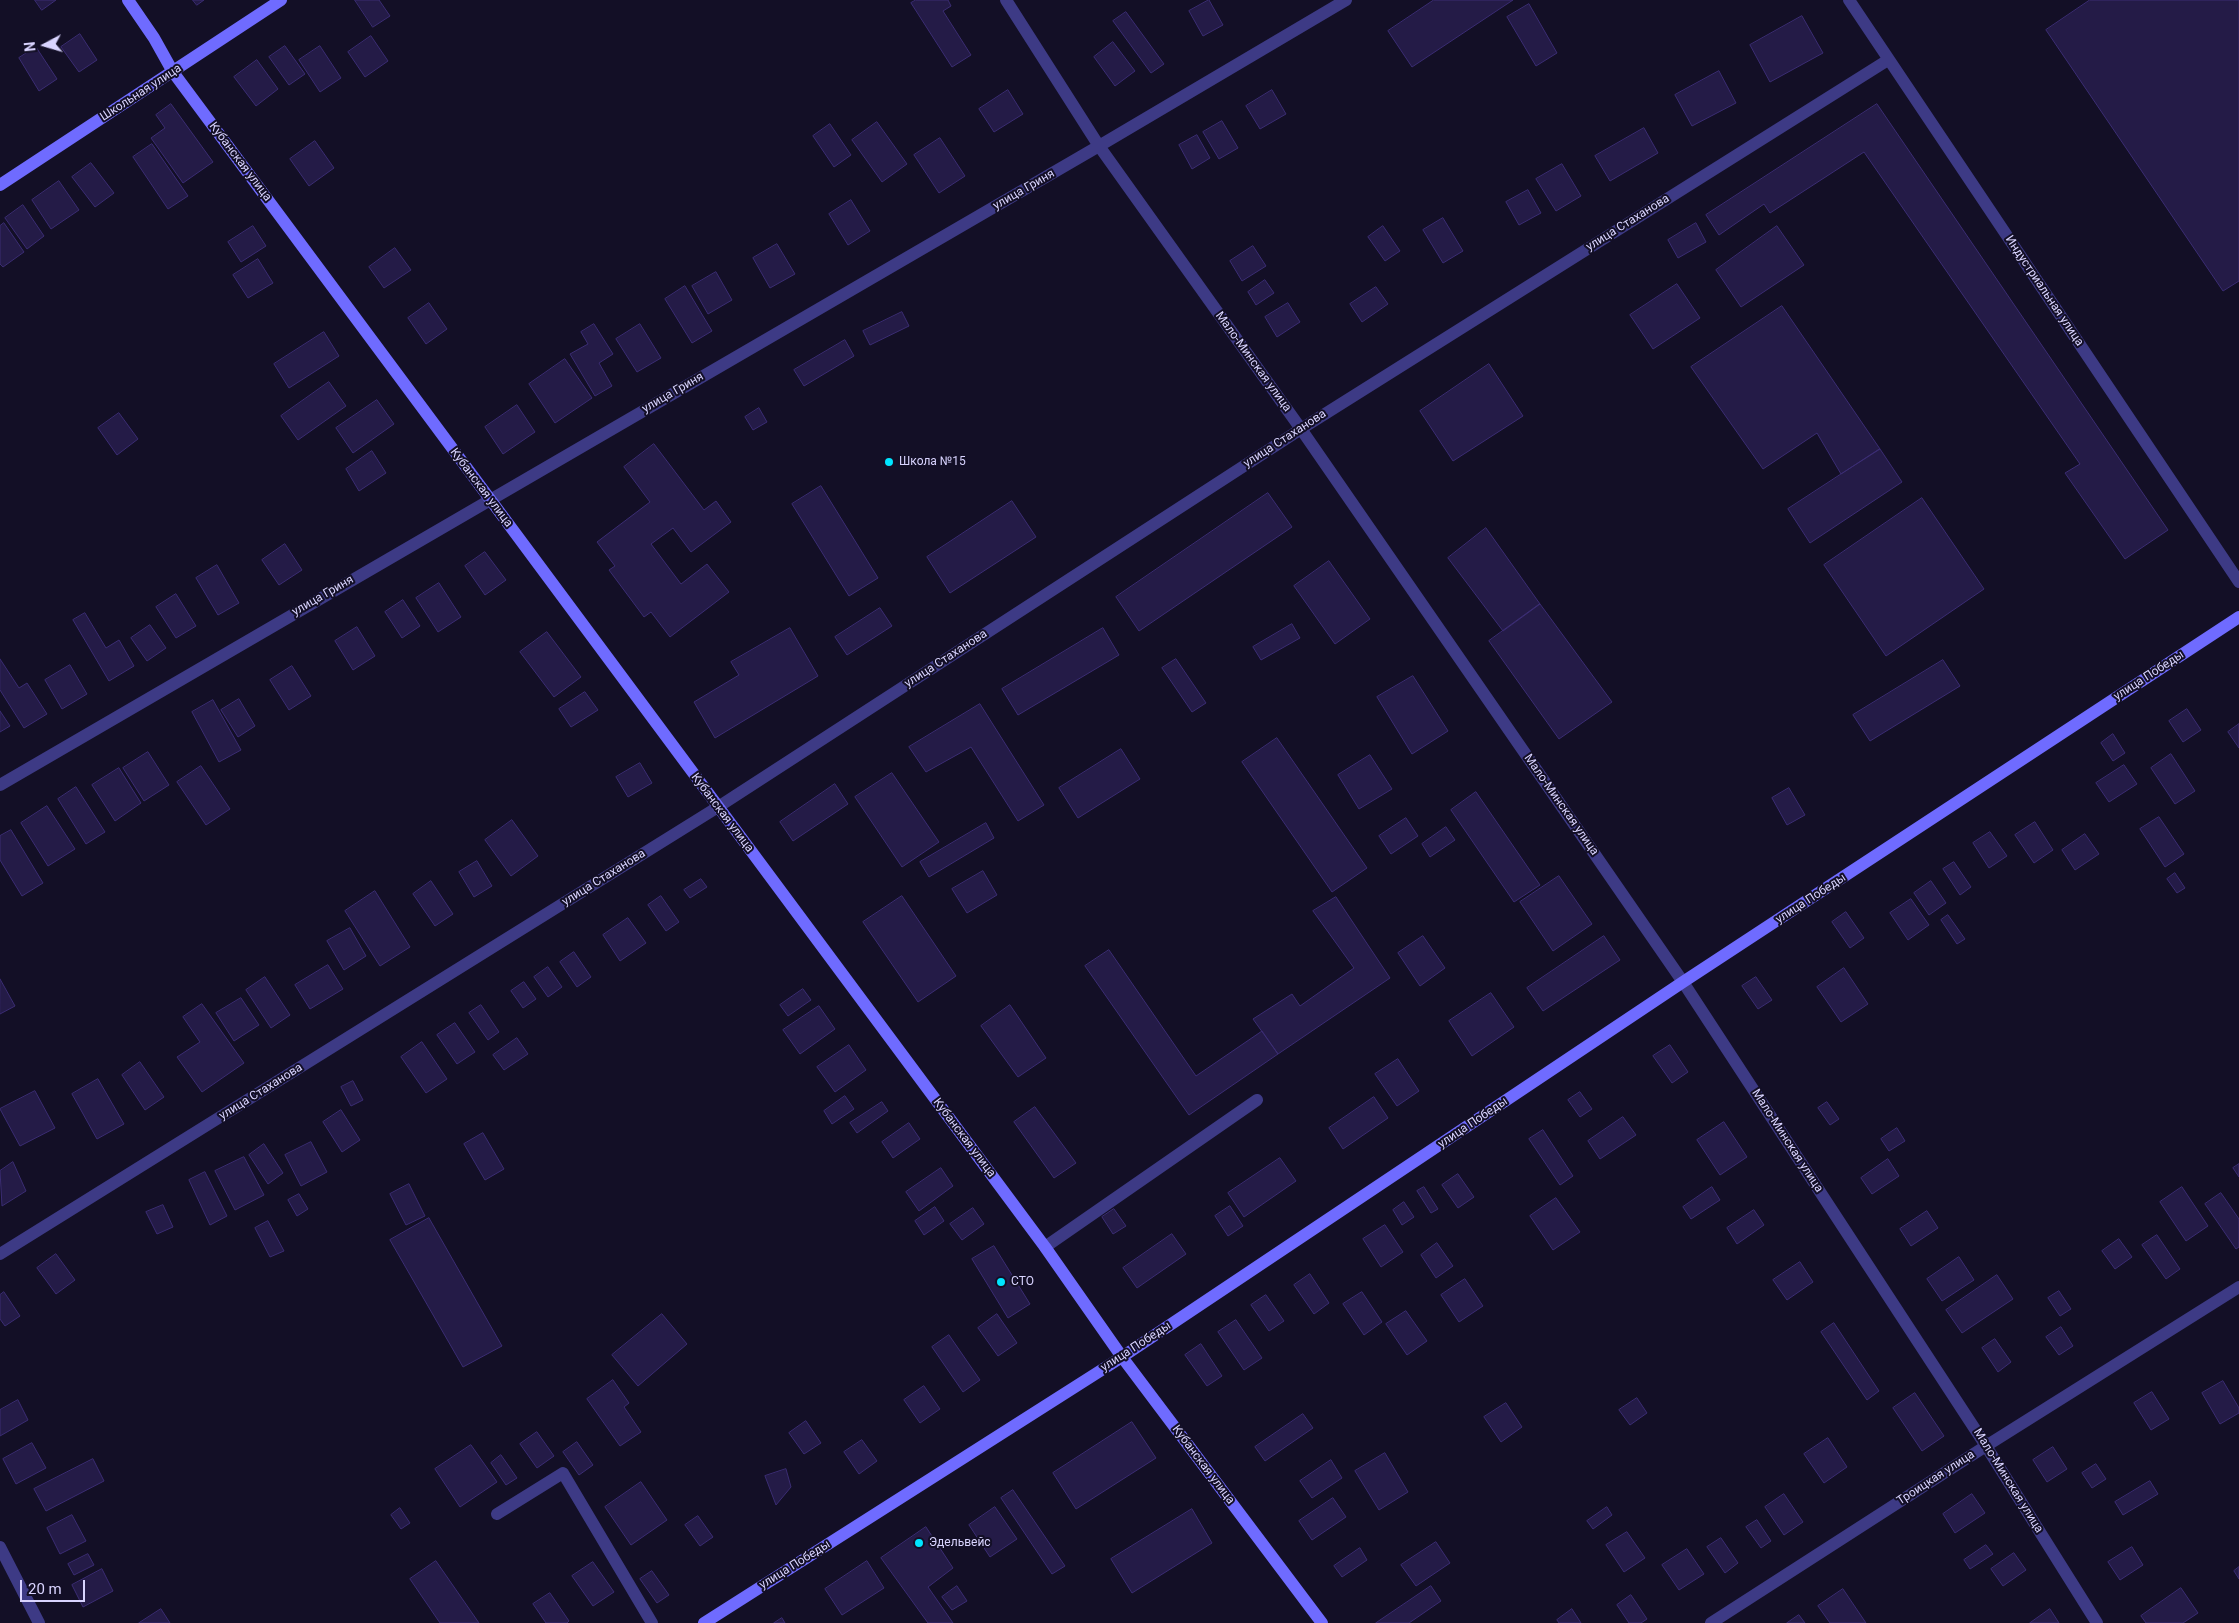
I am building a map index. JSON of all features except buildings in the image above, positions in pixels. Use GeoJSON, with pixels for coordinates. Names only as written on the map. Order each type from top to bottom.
{"type":"FeatureCollection","features":[{"type":"Feature","properties":{"kind":"street","name":"Кубанская улица"},"geometry":{"type":"LineString","coordinates":[[128,0],[154,38],[173,72],[1044,1247],[1122,1357],[1322,1623]]}},
{"type":"Feature","properties":{"kind":"street","name":"Школьная улица"},"geometry":{"type":"LineString","coordinates":[[0,185],[281,0]]}},
{"type":"Feature","properties":{"kind":"street","name":"Мало-Минская улица"},"geometry":{"type":"LineString","coordinates":[[1006,0],[1099,146],[1301,429],[1683,982],[1986,1446],[2098,1623]]}},
{"type":"Feature","properties":{"kind":"street","name":"улица Гриня"},"geometry":{"type":"LineString","coordinates":[[0,784],[1099,146],[1346,0]]}},
{"type":"Feature","properties":{"kind":"street","name":"Индустриальная улица"},"geometry":{"type":"LineString","coordinates":[[1849,0],[2239,582]]}},
{"type":"Feature","properties":{"kind":"street","name":"улица Стаханова"},"geometry":{"type":"LineString","coordinates":[[0,1254],[718,807],[1301,429],[1888,60]]}},
{"type":"Feature","properties":{"kind":"street","name":"улица Победы"},"geometry":{"type":"LineString","coordinates":[[704,1623],[1122,1357],[1683,982],[2239,617]]}},
{"type":"Feature","properties":{"kind":"street"},"geometry":{"type":"LineString","coordinates":[[1044,1247],[1257,1100]]}},
{"type":"Feature","properties":{"kind":"street","name":"Троицкая улица"},"geometry":{"type":"LineString","coordinates":[[1711,1623],[1986,1446],[2239,1287]]}},
{"type":"Feature","properties":{"kind":"street"},"geometry":{"type":"LineString","coordinates":[[497,1514],[564,1473],[652,1623]]}},
{"type":"Feature","properties":{"kind":"street"},"geometry":{"type":"LineString","coordinates":[[0,1547],[39,1623]]}},
{"type":"Feature","properties":{"kind":"place","name":"Школа №15"},"geometry":{"type":"Point","coordinates":[889,462]}},
{"type":"Feature","properties":{"kind":"place","name":"СТО"},"geometry":{"type":"Point","coordinates":[1001,1282]}},
{"type":"Feature","properties":{"kind":"place","name":"Эдельвейс"},"geometry":{"type":"Point","coordinates":[919,1543]}}]}
